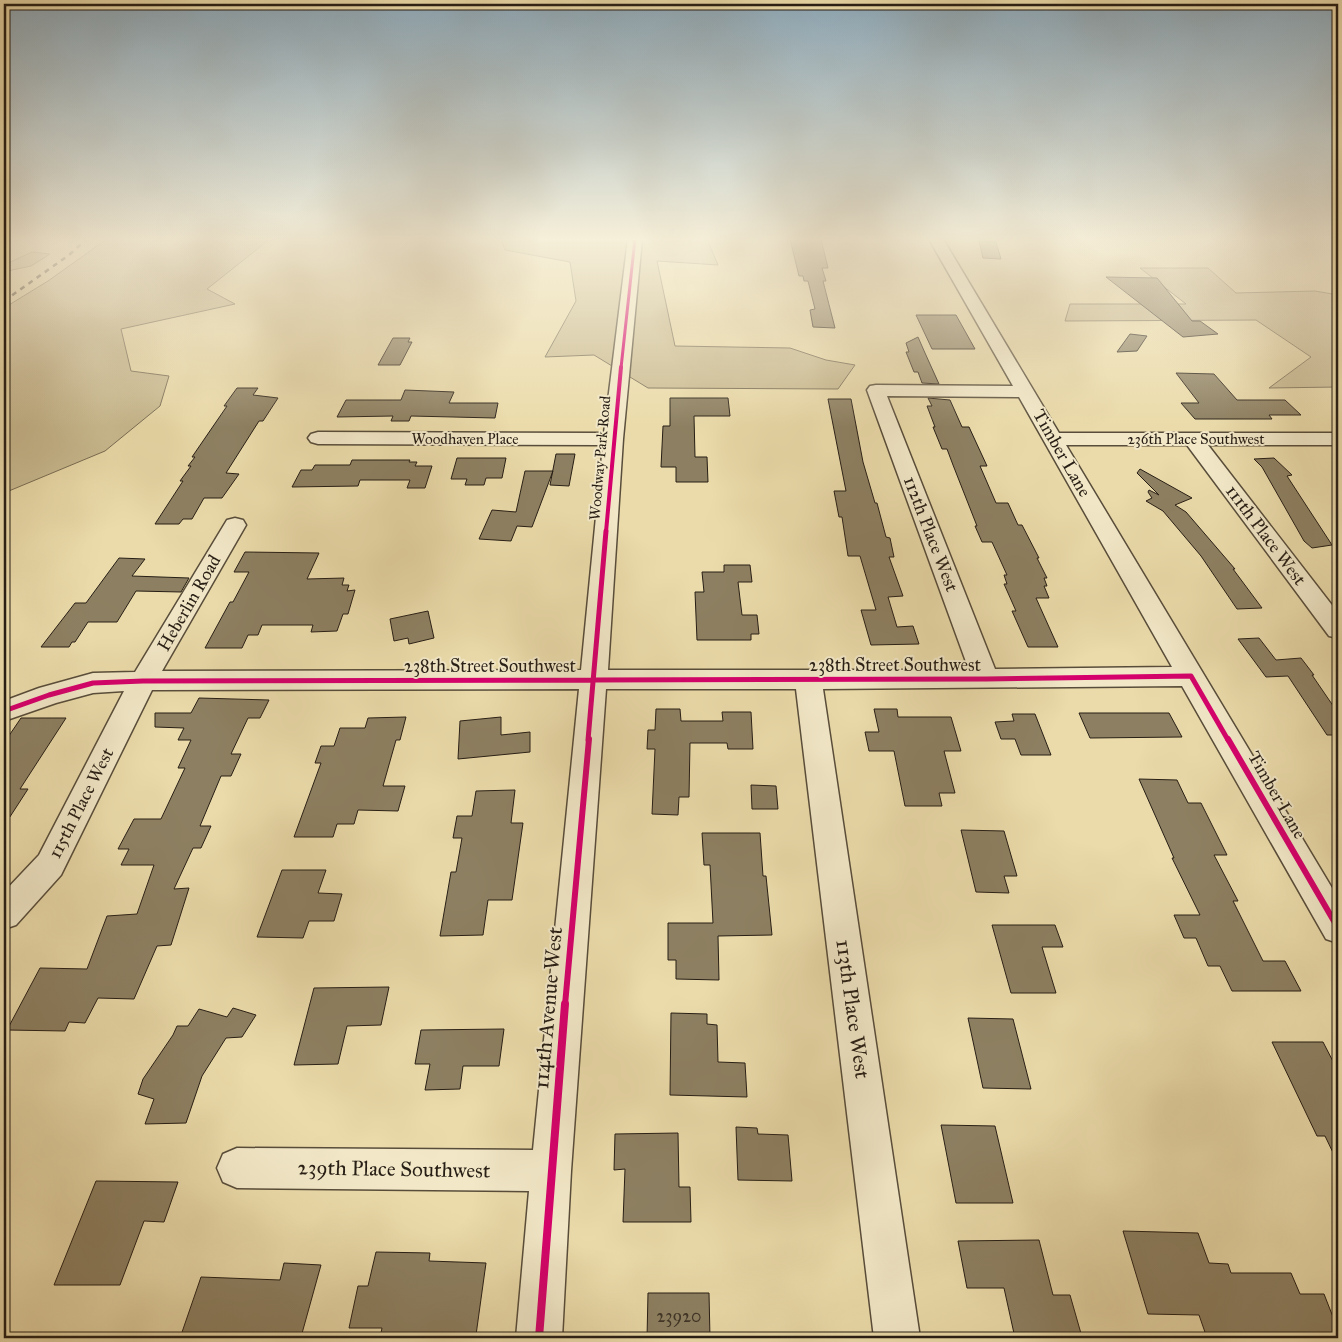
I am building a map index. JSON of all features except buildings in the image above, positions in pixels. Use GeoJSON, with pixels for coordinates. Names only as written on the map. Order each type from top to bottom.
{"type":"FeatureCollection","features":[{"type":"Feature","properties":{"kind":"street","name":"Woodway Park Road"},"geometry":{"type":"LineString","coordinates":[[592,680],[603,572],[613,439],[628,302]]}},
{"type":"Feature","properties":{"kind":"street","name":"Timber Lane"},"geometry":{"type":"LineString","coordinates":[[973,302],[1338,928]]}},
{"type":"Feature","properties":{"kind":"street","name":"112th Place West"},"geometry":{"type":"LineString","coordinates":[[986,678],[876,390],[1026,392]]}},
{"type":"Feature","properties":{"kind":"street","name":"Woodhaven Place"},"geometry":{"type":"LineString","coordinates":[[318,438],[613,439]]}},
{"type":"Feature","properties":{"kind":"street","name":"236th Place Southwest"},"geometry":{"type":"LineString","coordinates":[[1054,439],[1338,438]]}},
{"type":"Feature","properties":{"kind":"street","name":"111th Place West"},"geometry":{"type":"LineString","coordinates":[[1193,439],[1338,630]]}},
{"type":"Feature","properties":{"kind":"street","name":"Heberlin Road"},"geometry":{"type":"LineString","coordinates":[[143,681],[235,525]]}},
{"type":"Feature","properties":{"kind":"street","name":"238th Street Southwest"},"geometry":{"type":"LineString","coordinates":[[4,711],[49,695],[93,683],[143,681],[1191,676]]}},
{"type":"Feature","properties":{"kind":"street","name":"113th Place West"},"geometry":{"type":"LineString","coordinates":[[808,679],[897,1338]]}},
{"type":"Feature","properties":{"kind":"street","name":"114th Avenue West"},"geometry":{"type":"LineString","coordinates":[[539,1338],[592,680]]}},
{"type":"Feature","properties":{"kind":"street","name":"115th Place West"},"geometry":{"type":"LineString","coordinates":[[4,914],[50,865],[143,681]]}},
{"type":"Feature","properties":{"kind":"street","name":"239th Place Southwest"},"geometry":{"type":"LineString","coordinates":[[237,1168],[551,1171]]}},
{"type":"Feature","properties":{"kind":"shaded area"},"geometry":{"type":"Polygon","coordinates":[[[14,302],[231,302],[235,304],[121,329],[131,371],[169,376],[160,406],[105,451],[4,493],[4,308],[14,302]]]}},
{"type":"Feature","properties":{"kind":"shaded area"},"geometry":{"type":"Polygon","coordinates":[[[576,302],[666,302],[675,346],[790,348],[826,360],[855,365],[838,389],[648,388],[594,355],[545,357],[576,302]]]}},
{"type":"Feature","properties":{"kind":"shaded area"},"geometry":{"type":"Polygon","coordinates":[[[1183,302],[1338,302],[1338,387],[1269,388],[1311,357],[1256,320],[1065,321],[1070,304],[1186,304],[1183,302]]]}},
{"type":"Feature","properties":{"kind":"cycle path"},"geometry":{"type":"LineString","coordinates":[[539,1338],[551,1171],[613,439],[628,302]]}},
{"type":"Feature","properties":{"kind":"cycle path"},"geometry":{"type":"LineString","coordinates":[[4,711],[49,695],[93,683],[143,681],[986,679],[1191,676],[1338,928]]}}]}
